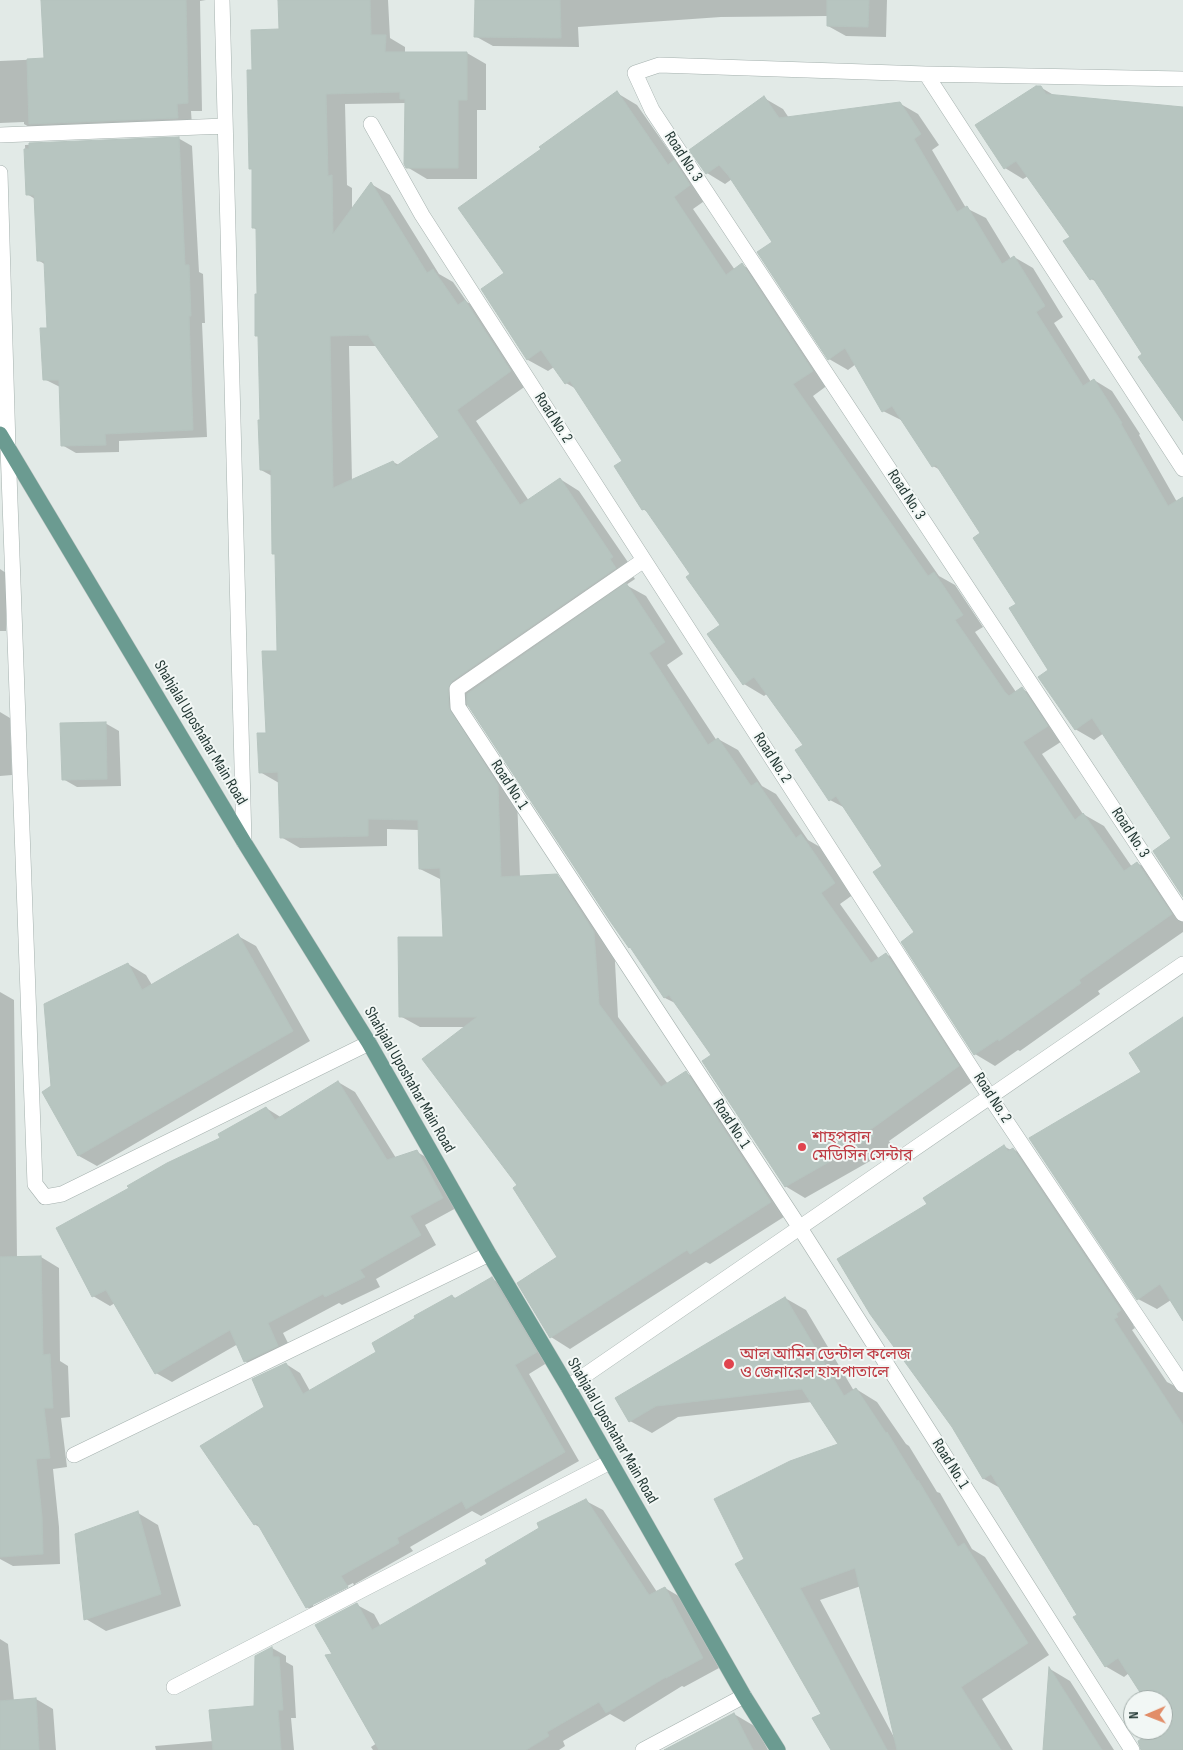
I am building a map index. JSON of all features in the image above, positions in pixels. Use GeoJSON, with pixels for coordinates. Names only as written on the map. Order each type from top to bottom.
{"type":"FeatureCollection","features":[{"type":"Feature","properties":{"kind":"main road","name":"Shahjalal Uposhahar Main Road"},"geometry":{"type":"LineString","coordinates":[[0,434],[4,447],[244,842],[369,1043],[744,1696],[778,1750]]}},
{"type":"Feature","properties":{"kind":"street"},"geometry":{"type":"LineString","coordinates":[[222,0],[244,842]]}},
{"type":"Feature","properties":{"kind":"street","name":"Road No. 3"},"geometry":{"type":"LineString","coordinates":[[926,74],[659,65],[635,74],[652,110],[1183,914]]}},
{"type":"Feature","properties":{"kind":"street"},"geometry":{"type":"LineString","coordinates":[[926,74],[1183,79]]}},
{"type":"Feature","properties":{"kind":"street"},"geometry":{"type":"LineString","coordinates":[[926,74],[1183,469]]}},
{"type":"Feature","properties":{"kind":"street","name":"Road No. 2"},"geometry":{"type":"LineString","coordinates":[[371,124],[422,215],[644,560],[990,1097],[1183,1385]]}},
{"type":"Feature","properties":{"kind":"street"},"geometry":{"type":"LineString","coordinates":[[0,135],[226,126]]}},
{"type":"Feature","properties":{"kind":"street"},"geometry":{"type":"LineString","coordinates":[[0,174],[4,447],[35,1184],[45,1196],[62,1194],[369,1043]]}},
{"type":"Feature","properties":{"kind":"street","name":"Road No. 1"},"geometry":{"type":"LineString","coordinates":[[644,560],[457,689],[458,707],[800,1228],[1132,1750]]}},
{"type":"Feature","properties":{"kind":"street"},"geometry":{"type":"LineString","coordinates":[[568,1387],[1183,964]]}},
{"type":"Feature","properties":{"kind":"street"},"geometry":{"type":"LineString","coordinates":[[74,1455],[489,1254]]}},
{"type":"Feature","properties":{"kind":"street"},"geometry":{"type":"LineString","coordinates":[[174,1687],[610,1462]]}},
{"type":"Feature","properties":{"kind":"street"},"geometry":{"type":"LineString","coordinates":[[643,1750],[744,1696]]}},
{"type":"Feature","properties":{"kind":"building"},"geometry":{"type":"Polygon","coordinates":[[[41,0],[186,0],[188,103],[177,104],[178,118],[29,124],[27,59],[44,58],[41,0]]]}},
{"type":"Feature","properties":{"kind":"building"},"geometry":{"type":"Polygon","coordinates":[[[278,0],[370,0],[371,35],[386,35],[385,52],[467,52],[467,100],[458,100],[458,168],[406,168],[404,164],[405,99],[400,99],[400,92],[326,94],[328,176],[332,175],[333,234],[371,182],[427,273],[433,269],[458,305],[465,300],[511,371],[457,410],[520,505],[560,478],[613,557],[610,559],[616,568],[452,681],[448,689],[449,708],[498,785],[501,877],[557,874],[594,932],[599,1004],[661,1087],[686,1071],[771,1202],[690,1254],[687,1250],[550,1338],[517,1283],[557,1257],[513,1188],[517,1185],[422,1059],[477,1017],[399,1017],[398,937],[443,937],[440,868],[419,869],[418,820],[368,819],[368,836],[280,838],[278,772],[259,773],[257,733],[266,733],[262,651],[277,651],[275,554],[272,554],[271,470],[260,470],[258,336],[255,336],[255,294],[257,294],[256,228],[252,228],[252,169],[249,169],[247,70],[252,70],[251,30],[279,29],[278,0]],[[368,335],[330,336],[333,488],[393,461],[396,466],[439,437],[368,335]]]}},
{"type":"Feature","properties":{"kind":"building"},"geometry":{"type":"Polygon","coordinates":[[[475,0],[560,0],[561,38],[474,37],[475,0]]]}},
{"type":"Feature","properties":{"kind":"building"},"geometry":{"type":"Polygon","coordinates":[[[827,0],[869,0],[868,27],[827,26],[827,0]]]}},
{"type":"Feature","properties":{"kind":"building"},"geometry":{"type":"Polygon","coordinates":[[[1036,86],[1041,86],[1046,94],[1183,107],[1183,421],[1138,357],[1142,354],[1093,278],[1090,280],[1063,241],[1070,237],[1016,161],[1004,169],[975,125],[1036,86]]]}},
{"type":"Feature","properties":{"kind":"building"},"geometry":{"type":"Polygon","coordinates":[[[617,91],[668,165],[674,160],[690,185],[674,197],[726,275],[742,263],[813,371],[793,384],[928,576],[934,572],[963,615],[955,620],[1005,692],[1009,696],[1022,687],[1048,726],[1023,742],[1075,820],[1083,813],[1124,871],[1137,862],[1172,914],[1079,980],[1081,983],[999,1041],[998,1039],[974,1055],[901,942],[914,932],[873,872],[882,866],[836,796],[829,801],[795,750],[803,745],[754,677],[743,685],[707,634],[720,625],[686,577],[690,574],[645,509],[642,510],[614,466],[622,461],[570,381],[565,384],[541,350],[527,360],[481,289],[504,273],[458,208],[541,149],[539,147],[617,91]]]}},
{"type":"Feature","properties":{"kind":"building"},"geometry":{"type":"Polygon","coordinates":[[[764,96],[779,118],[900,102],[921,134],[914,139],[957,212],[967,206],[1002,264],[1014,256],[1045,306],[1036,312],[1083,386],[1094,379],[1122,423],[1168,506],[1183,497],[1183,897],[1153,851],[1171,838],[1092,718],[1075,730],[1038,677],[1048,670],[1009,608],[1016,604],[973,538],[980,533],[936,465],[932,467],[892,406],[882,412],[845,348],[828,360],[757,252],[772,242],[728,175],[719,165],[706,174],[689,150],[764,96]]]}},
{"type":"Feature","properties":{"kind":"building"},"geometry":{"type":"Polygon","coordinates":[[[179,137],[185,265],[189,265],[193,430],[105,434],[106,445],[61,446],[59,380],[43,380],[40,328],[47,328],[44,261],[37,261],[34,195],[26,195],[24,149],[29,149],[29,143],[179,137]]]}},
{"type":"Feature","properties":{"kind":"building"},"geometry":{"type":"Polygon","coordinates":[[[626,583],[665,642],[649,653],[708,745],[718,738],[751,786],[757,782],[796,838],[801,834],[835,883],[821,893],[871,963],[886,953],[959,1066],[870,1130],[874,1136],[785,1187],[702,1061],[711,1055],[669,995],[664,998],[610,921],[467,704],[467,694],[626,583]]]}},
{"type":"Feature","properties":{"kind":"building"},"geometry":{"type":"Polygon","coordinates":[[[106,722],[107,779],[62,780],[60,723],[106,722]]]}},
{"type":"Feature","properties":{"kind":"building"},"geometry":{"type":"Polygon","coordinates":[[[238,934],[293,1031],[78,1156],[42,1092],[51,1086],[44,1004],[128,963],[142,990],[238,934]]]}},
{"type":"Feature","properties":{"kind":"building"},"geometry":{"type":"Polygon","coordinates":[[[1183,1017],[1183,1321],[1160,1284],[1137,1300],[1029,1138],[1141,1072],[1129,1053],[1183,1017]]]}},
{"type":"Feature","properties":{"kind":"building"},"geometry":{"type":"Polygon","coordinates":[[[338,1081],[387,1160],[417,1150],[443,1198],[410,1216],[421,1235],[360,1270],[365,1277],[325,1297],[323,1294],[268,1323],[278,1346],[244,1362],[230,1330],[155,1374],[106,1290],[92,1297],[56,1228],[129,1188],[127,1186],[167,1163],[220,1138],[218,1134],[266,1107],[275,1120],[338,1081]]]}},
{"type":"Feature","properties":{"kind":"building"},"geometry":{"type":"Polygon","coordinates":[[[1004,1145],[1008,1151],[1013,1148],[1121,1310],[1116,1314],[1118,1317],[1114,1319],[1183,1425],[1183,1750],[1141,1750],[1138,1741],[1140,1740],[1173,1740],[1173,1690],[1139,1690],[1118,1658],[1105,1667],[1073,1617],[1077,1615],[991,1474],[983,1479],[952,1427],[870,1314],[837,1259],[927,1204],[923,1198],[1004,1145]]]}},
{"type":"Feature","properties":{"kind":"building"},"geometry":{"type":"Polygon","coordinates":[[[41,1256],[43,1355],[50,1354],[53,1408],[44,1408],[50,1458],[36,1459],[42,1517],[43,1554],[0,1557],[0,1257],[41,1256]]]}},
{"type":"Feature","properties":{"kind":"building"},"geometry":{"type":"Polygon","coordinates":[[[492,1277],[537,1352],[515,1365],[565,1452],[466,1509],[462,1501],[397,1538],[399,1543],[341,1576],[348,1587],[306,1608],[257,1523],[254,1525],[200,1446],[264,1407],[252,1379],[286,1363],[303,1394],[376,1352],[372,1343],[415,1318],[414,1316],[452,1295],[454,1299],[492,1277]]]}},
{"type":"Feature","properties":{"kind":"building"},"geometry":{"type":"Polygon","coordinates":[[[785,1297],[844,1396],[856,1388],[918,1480],[958,1547],[964,1543],[1028,1643],[961,1687],[1001,1750],[897,1750],[855,1568],[800,1588],[887,1750],[831,1750],[812,1718],[821,1714],[735,1564],[744,1559],[714,1499],[790,1461],[838,1444],[802,1389],[656,1406],[629,1422],[615,1398],[785,1297]]]}},
{"type":"Feature","properties":{"kind":"building"},"geometry":{"type":"Polygon","coordinates":[[[586,1499],[649,1595],[665,1587],[703,1658],[666,1677],[606,1713],[599,1702],[547,1732],[549,1736],[526,1750],[379,1750],[325,1655],[332,1654],[315,1625],[357,1603],[372,1630],[487,1564],[485,1560],[539,1528],[537,1523],[586,1499]]]}},
{"type":"Feature","properties":{"kind":"building"},"geometry":{"type":"Polygon","coordinates":[[[138,1511],[161,1594],[84,1620],[75,1534],[138,1511]]]}},
{"type":"Feature","properties":{"kind":"building"},"geometry":{"type":"Polygon","coordinates":[[[272,1647],[273,1657],[279,1657],[283,1710],[278,1710],[281,1750],[213,1750],[209,1710],[254,1706],[255,1656],[272,1647]]]}},
{"type":"Feature","properties":{"kind":"building"},"geometry":{"type":"Polygon","coordinates":[[[1049,1667],[1102,1750],[1043,1750],[1049,1667]]]}},
{"type":"Feature","properties":{"kind":"building"},"geometry":{"type":"Polygon","coordinates":[[[36,1698],[39,1750],[0,1750],[0,1701],[36,1698]]]}},
{"type":"Feature","properties":{"kind":"building"},"geometry":{"type":"Polygon","coordinates":[[[734,1713],[753,1750],[664,1750],[734,1713]]]}},
{"type":"Feature","properties":{"kind":"place","name":"শাহপরান মেডিসিন সেন্টার"},"geometry":{"type":"Point","coordinates":[802,1147]}},
{"type":"Feature","properties":{"kind":"place","name":"আল আমিন ডেন্টাল কলেজ ও জেনারেল হাসপাতালে"},"geometry":{"type":"Point","coordinates":[729,1364]}}]}
